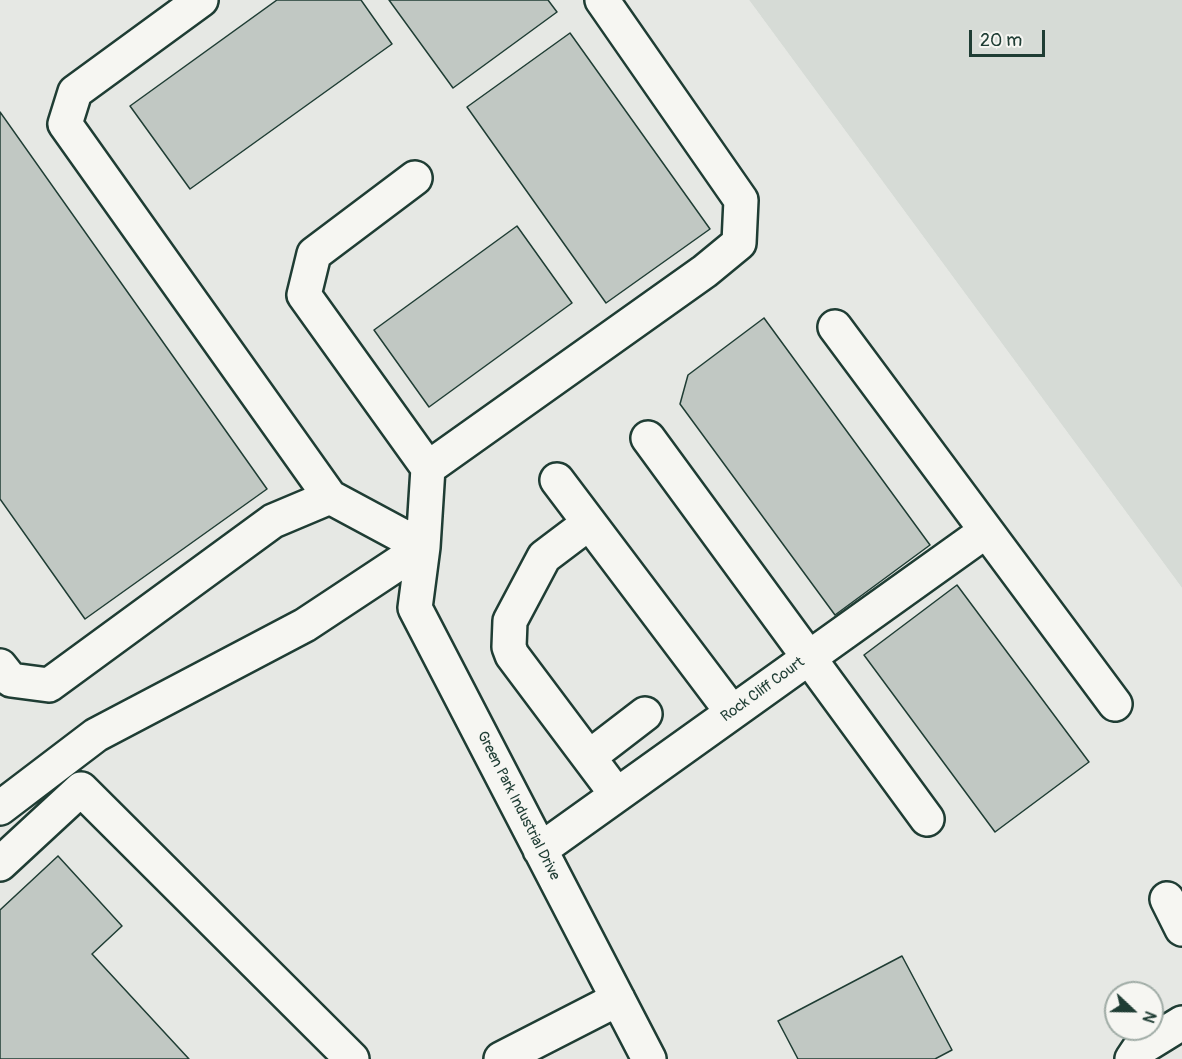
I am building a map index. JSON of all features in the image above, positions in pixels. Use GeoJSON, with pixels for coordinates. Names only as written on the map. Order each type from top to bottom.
{"type":"FeatureCollection","features":[{"type":"Feature","properties":{"kind":"street"},"geometry":{"type":"LineString","coordinates":[[0,808],[96,735],[305,625],[423,547],[330,497],[65,124],[75,92],[201,0]]}},
{"type":"Feature","properties":{"kind":"street"},"geometry":{"type":"LineString","coordinates":[[415,178],[314,254],[304,296],[428,468],[705,271],[739,243],[741,200],[602,0]]}},
{"type":"Feature","properties":{"kind":"street"},"geometry":{"type":"LineString","coordinates":[[835,327],[1115,704]]}},
{"type":"Feature","properties":{"kind":"street"},"geometry":{"type":"LineString","coordinates":[[648,438],[927,819]]}},
{"type":"Feature","properties":{"kind":"street","name":"Green Park Industrial Drive"},"geometry":{"type":"LineString","coordinates":[[428,468],[423,547],[415,608],[650,1059]]}},
{"type":"Feature","properties":{"kind":"street"},"geometry":{"type":"LineString","coordinates":[[557,480],[732,712]]}},
{"type":"Feature","properties":{"kind":"street"},"geometry":{"type":"LineString","coordinates":[[0,666],[11,681],[49,686],[273,521],[330,497]]}},
{"type":"Feature","properties":{"kind":"street"},"geometry":{"type":"LineString","coordinates":[[589,523],[544,557],[510,621],[508,634],[512,655],[616,795]]}},
{"type":"Feature","properties":{"kind":"street","name":"Rock Cliff Court"},"geometry":{"type":"LineString","coordinates":[[540,850],[986,531]]}},
{"type":"Feature","properties":{"kind":"street"},"geometry":{"type":"LineString","coordinates":[[589,757],[645,714]]}},
{"type":"Feature","properties":{"kind":"street"},"geometry":{"type":"LineString","coordinates":[[0,864],[81,789],[352,1059]]}},
{"type":"Feature","properties":{"kind":"street"},"geometry":{"type":"LineString","coordinates":[[1167,899],[1182,929]]}},
{"type":"Feature","properties":{"kind":"street"},"geometry":{"type":"LineString","coordinates":[[501,1059],[618,999]]}},
{"type":"Feature","properties":{"kind":"street"},"geometry":{"type":"LineString","coordinates":[[1132,1059],[1138,1050],[1182,1023]]}},
{"type":"Feature","properties":{"kind":"shaded area"},"geometry":{"type":"Polygon","coordinates":[[[0,0],[749,0],[1182,588],[1182,1059],[0,1059],[0,0]]]}},
{"type":"Feature","properties":{"kind":"shaded area"},"geometry":{"type":"Polygon","coordinates":[[[749,0],[1182,0],[1182,588],[749,0]]]}},
{"type":"Feature","properties":{"kind":"building"},"geometry":{"type":"Polygon","coordinates":[[[277,0],[361,0],[392,44],[190,189],[130,106],[277,0]]]}},
{"type":"Feature","properties":{"kind":"building"},"geometry":{"type":"Polygon","coordinates":[[[389,0],[548,0],[557,12],[453,88],[389,0]]]}},
{"type":"Feature","properties":{"kind":"building"},"geometry":{"type":"Polygon","coordinates":[[[570,33],[710,229],[606,303],[467,107],[570,33]]]}},
{"type":"Feature","properties":{"kind":"building"},"geometry":{"type":"Polygon","coordinates":[[[0,112],[267,489],[85,619],[0,499],[0,112]]]}},
{"type":"Feature","properties":{"kind":"building"},"geometry":{"type":"Polygon","coordinates":[[[517,226],[572,303],[429,407],[374,330],[517,226]]]}},
{"type":"Feature","properties":{"kind":"building"},"geometry":{"type":"Polygon","coordinates":[[[764,318],[930,545],[835,615],[680,404],[688,375],[764,318]]]}},
{"type":"Feature","properties":{"kind":"building"},"geometry":{"type":"Polygon","coordinates":[[[957,585],[1089,762],[995,832],[864,655],[957,585]]]}},
{"type":"Feature","properties":{"kind":"building"},"geometry":{"type":"Polygon","coordinates":[[[58,856],[122,926],[92,954],[189,1059],[0,1059],[0,910],[58,856]]]}},
{"type":"Feature","properties":{"kind":"building"},"geometry":{"type":"Polygon","coordinates":[[[902,956],[952,1050],[935,1059],[798,1059],[778,1021],[902,956]]]}}]}
